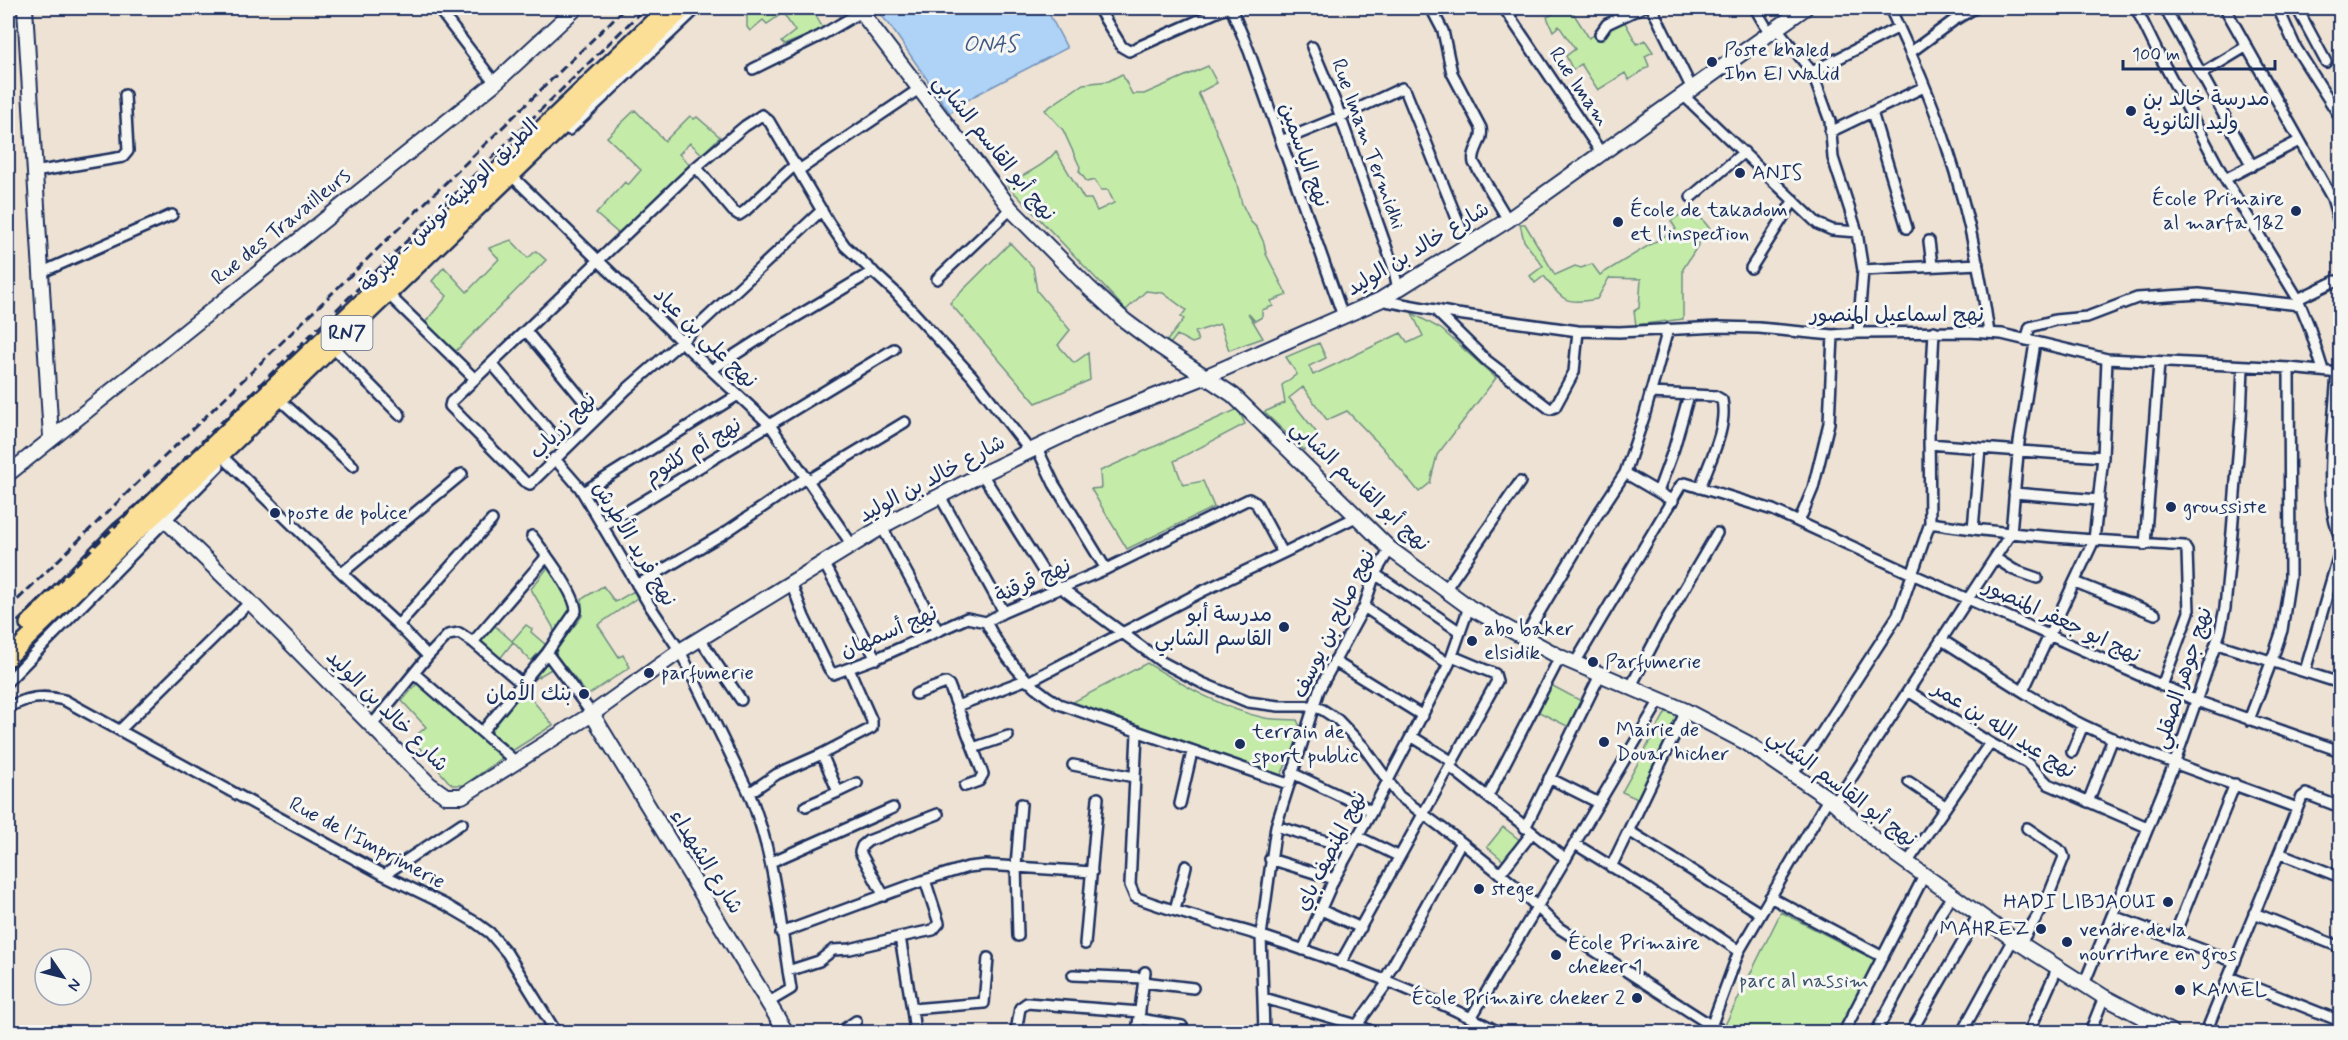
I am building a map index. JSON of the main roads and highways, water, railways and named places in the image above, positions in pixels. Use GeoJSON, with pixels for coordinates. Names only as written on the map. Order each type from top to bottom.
{"type":"FeatureCollection","features":[{"type":"Feature","properties":{"kind":"main road","name":"الطريق الوطنية تونس - طبرقة"},"geometry":{"type":"LineString","coordinates":[[8,645],[118,531],[159,513],[667,8]]}},
{"type":"Feature","properties":{"kind":"main road","name":"الطريق الوطنية تونس - طبرقة"},"geometry":{"type":"LineString","coordinates":[[8,658],[125,543],[223,457],[389,295],[514,178],[686,8]]}},
{"type":"Feature","properties":{"kind":"water","name":"ONAS"},"geometry":{"type":"Polygon","coordinates":[[[874,8],[1046,8],[1067,48],[974,96],[950,113],[889,24],[874,8]]]}},
{"type":"Feature","properties":{"kind":"railway"},"geometry":{"type":"LineString","coordinates":[[8,609],[625,8]]}},
{"type":"Feature","properties":{"kind":"railway"},"geometry":{"type":"LineString","coordinates":[[8,631],[645,8]]}},
{"type":"Feature","properties":{"kind":"place","name":"Poste khaled Ibn El Walid"},"geometry":{"type":"Point","coordinates":[1712,62]}},
{"type":"Feature","properties":{"kind":"place","name":"مدرسة خالد بن وليد الثانوية"},"geometry":{"type":"Point","coordinates":[2131,111]}},
{"type":"Feature","properties":{"kind":"place","name":"ANIS"},"geometry":{"type":"Point","coordinates":[1740,173]}},
{"type":"Feature","properties":{"kind":"place","name":"École Primaire al marfa 1&2"},"geometry":{"type":"Point","coordinates":[2296,211]}},
{"type":"Feature","properties":{"kind":"place","name":"École de takadom et l'inspection"},"geometry":{"type":"Point","coordinates":[1618,222]}},
{"type":"Feature","properties":{"kind":"place","name":"groussiste"},"geometry":{"type":"Point","coordinates":[2171,507]}},
{"type":"Feature","properties":{"kind":"place","name":"poste de police"},"geometry":{"type":"Point","coordinates":[275,513]}},
{"type":"Feature","properties":{"kind":"place","name":"مدرسة أبو القاسم الشابي"},"geometry":{"type":"Point","coordinates":[1284,627]}},
{"type":"Feature","properties":{"kind":"place","name":"abo baker elsidik"},"geometry":{"type":"Point","coordinates":[1472,641]}},
{"type":"Feature","properties":{"kind":"place","name":"Parfumerie"},"geometry":{"type":"Point","coordinates":[1593,662]}},
{"type":"Feature","properties":{"kind":"place","name":"parfumerie"},"geometry":{"type":"Point","coordinates":[649,673]}},
{"type":"Feature","properties":{"kind":"place","name":"بنك الأمان"},"geometry":{"type":"Point","coordinates":[584,694]}},
{"type":"Feature","properties":{"kind":"place","name":"Mairie de Douar hicher"},"geometry":{"type":"Point","coordinates":[1604,742]}},
{"type":"Feature","properties":{"kind":"place","name":"terrain de sport public"},"geometry":{"type":"Point","coordinates":[1240,744]}},
{"type":"Feature","properties":{"kind":"place","name":"stege"},"geometry":{"type":"Point","coordinates":[1479,889]}},
{"type":"Feature","properties":{"kind":"place","name":"HADI LIBJAOUI"},"geometry":{"type":"Point","coordinates":[2168,902]}},
{"type":"Feature","properties":{"kind":"place","name":"MAHREZ"},"geometry":{"type":"Point","coordinates":[2041,929]}},
{"type":"Feature","properties":{"kind":"place","name":"vendre de la nourriture en gros"},"geometry":{"type":"Point","coordinates":[2067,942]}},
{"type":"Feature","properties":{"kind":"place","name":"École Primaire cheker 1"},"geometry":{"type":"Point","coordinates":[1556,955]}},
{"type":"Feature","properties":{"kind":"place","name":"KAMEL"},"geometry":{"type":"Point","coordinates":[2180,990]}},
{"type":"Feature","properties":{"kind":"place","name":"École Primaire cheker 2"},"geometry":{"type":"Point","coordinates":[1637,998]}},
{"type":"Feature","properties":{"kind":"park label","name":"parc al nassim"},"geometry":{"type":"Point","coordinates":[1804,981]}}]}
